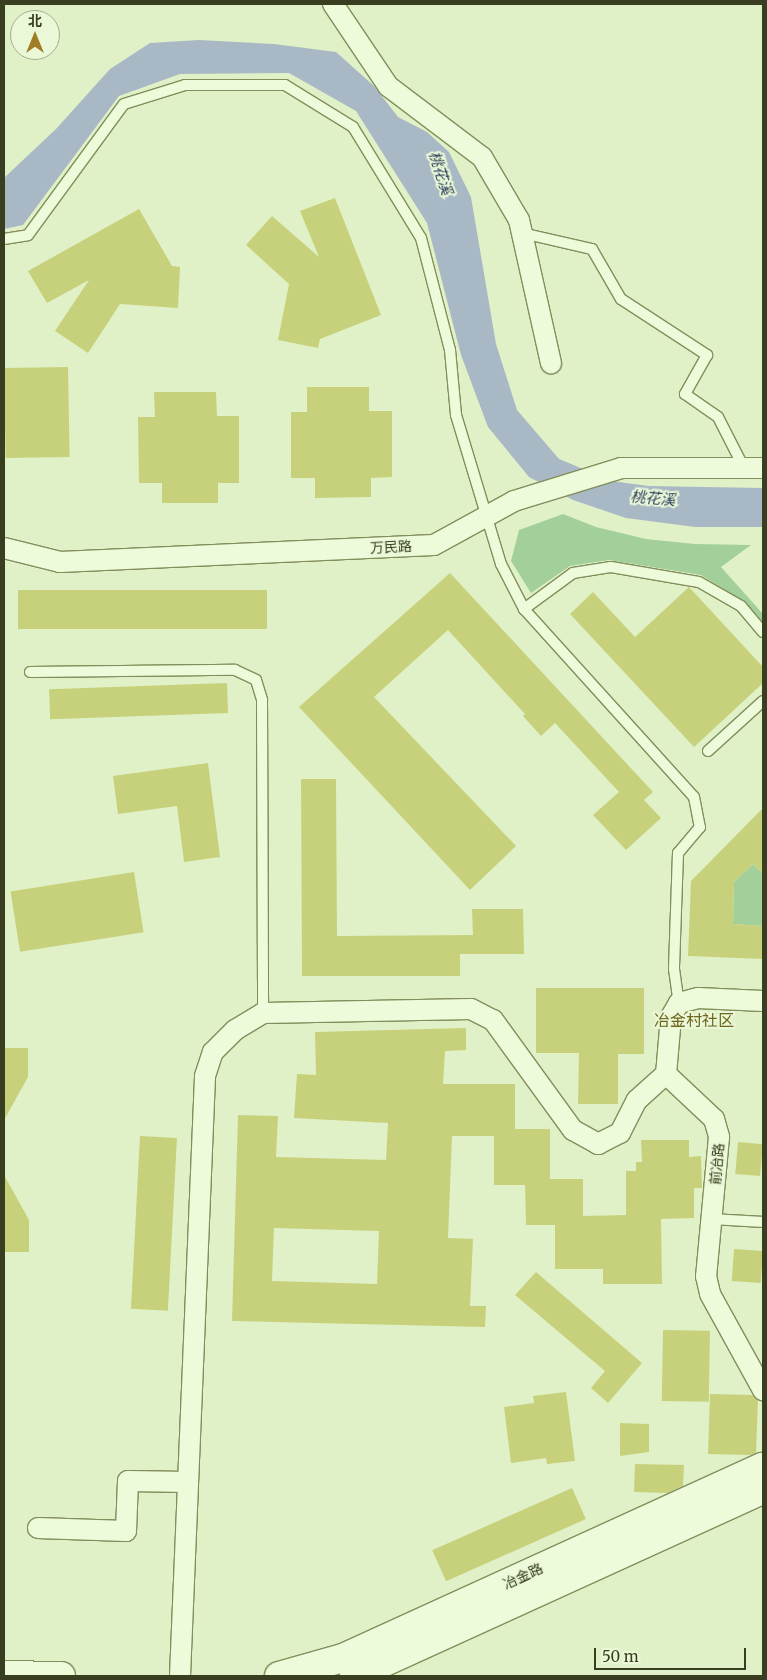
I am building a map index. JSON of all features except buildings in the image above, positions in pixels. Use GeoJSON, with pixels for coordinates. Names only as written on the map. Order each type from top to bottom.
{"type":"FeatureCollection","features":[{"type":"Feature","properties":{"kind":"main road","name":"冶金路"},"geometry":{"type":"LineString","coordinates":[[278,1676],[343,1658],[763,1466]]}},
{"type":"Feature","properties":{"kind":"main road","name":"冶金路"},"geometry":{"type":"LineString","coordinates":[[354,1676],[763,1490]]}},
{"type":"Feature","properties":{"kind":"main road"},"geometry":{"type":"LineString","coordinates":[[4,1675],[61,1676]]}},
{"type":"Feature","properties":{"kind":"street"},"geometry":{"type":"LineString","coordinates":[[333,4],[388,86],[482,157],[519,220],[551,363]]}},
{"type":"Feature","properties":{"kind":"street","name":"万民路"},"geometry":{"type":"LineString","coordinates":[[4,548],[60,562],[434,545],[514,501],[621,468],[754,468]]}},
{"type":"Feature","properties":{"kind":"street"},"geometry":{"type":"LineString","coordinates":[[180,1676],[205,1076],[212,1052],[235,1030],[263,1013],[471,1009],[493,1020],[574,1130],[598,1144],[620,1133],[637,1100],[666,1074],[671,1017],[679,1003],[698,998],[763,1001]]}},
{"type":"Feature","properties":{"kind":"street","name":"前冶路"},"geometry":{"type":"LineString","coordinates":[[666,1074],[714,1119],[719,1137],[706,1276],[710,1294],[763,1390]]}},
{"type":"Feature","properties":{"kind":"street"},"geometry":{"type":"LineString","coordinates":[[38,1528],[126,1531],[128,1481],[188,1482]]}},
{"type":"Feature","properties":{"kind":"lane"},"geometry":{"type":"LineString","coordinates":[[4,239],[28,235],[124,104],[185,85],[285,85],[353,126],[420,238],[450,350],[456,415],[488,515],[501,564],[524,609],[694,797],[700,827],[678,853],[674,969],[679,1003]]}},
{"type":"Feature","properties":{"kind":"lane"},"geometry":{"type":"LineString","coordinates":[[522,233],[592,249],[621,299],[707,354],[685,394],[718,417],[754,468]]}},
{"type":"Feature","properties":{"kind":"lane"},"geometry":{"type":"LineString","coordinates":[[524,609],[574,573],[611,567],[699,582],[741,606],[763,632]]}},
{"type":"Feature","properties":{"kind":"lane"},"geometry":{"type":"LineString","coordinates":[[30,672],[235,670],[256,680],[262,700],[263,1013]]}},
{"type":"Feature","properties":{"kind":"lane"},"geometry":{"type":"LineString","coordinates":[[708,751],[763,701]]}},
{"type":"Feature","properties":{"kind":"lane"},"geometry":{"type":"LineString","coordinates":[[712,1219],[763,1222]]}},
{"type":"Feature","properties":{"kind":"green space"},"geometry":{"type":"Polygon","coordinates":[[[563,514],[596,527],[646,539],[695,544],[751,545],[721,567],[763,614],[763,624],[744,602],[701,575],[609,560],[570,566],[531,593],[511,561],[519,530],[563,514]]]}},
{"type":"Feature","properties":{"kind":"green space"},"geometry":{"type":"Polygon","coordinates":[[[753,864],[763,874],[763,926],[733,924],[734,882],[753,864]]]}},
{"type":"Feature","properties":{"kind":"water","name":"桃花溪"},"geometry":{"type":"Polygon","coordinates":[[[199,40],[274,44],[336,52],[374,86],[398,117],[427,132],[449,152],[471,197],[496,344],[517,410],[559,459],[612,481],[648,486],[763,488],[763,527],[695,527],[626,518],[573,500],[529,477],[488,427],[461,355],[427,223],[356,111],[289,73],[180,74],[119,96],[23,225],[4,229],[4,178],[56,129],[110,69],[150,43],[199,40]]]}},
{"type":"Feature","properties":{"kind":"district","name":"冶金村社区"},"geometry":{"type":"Point","coordinates":[694,1020]}}]}
